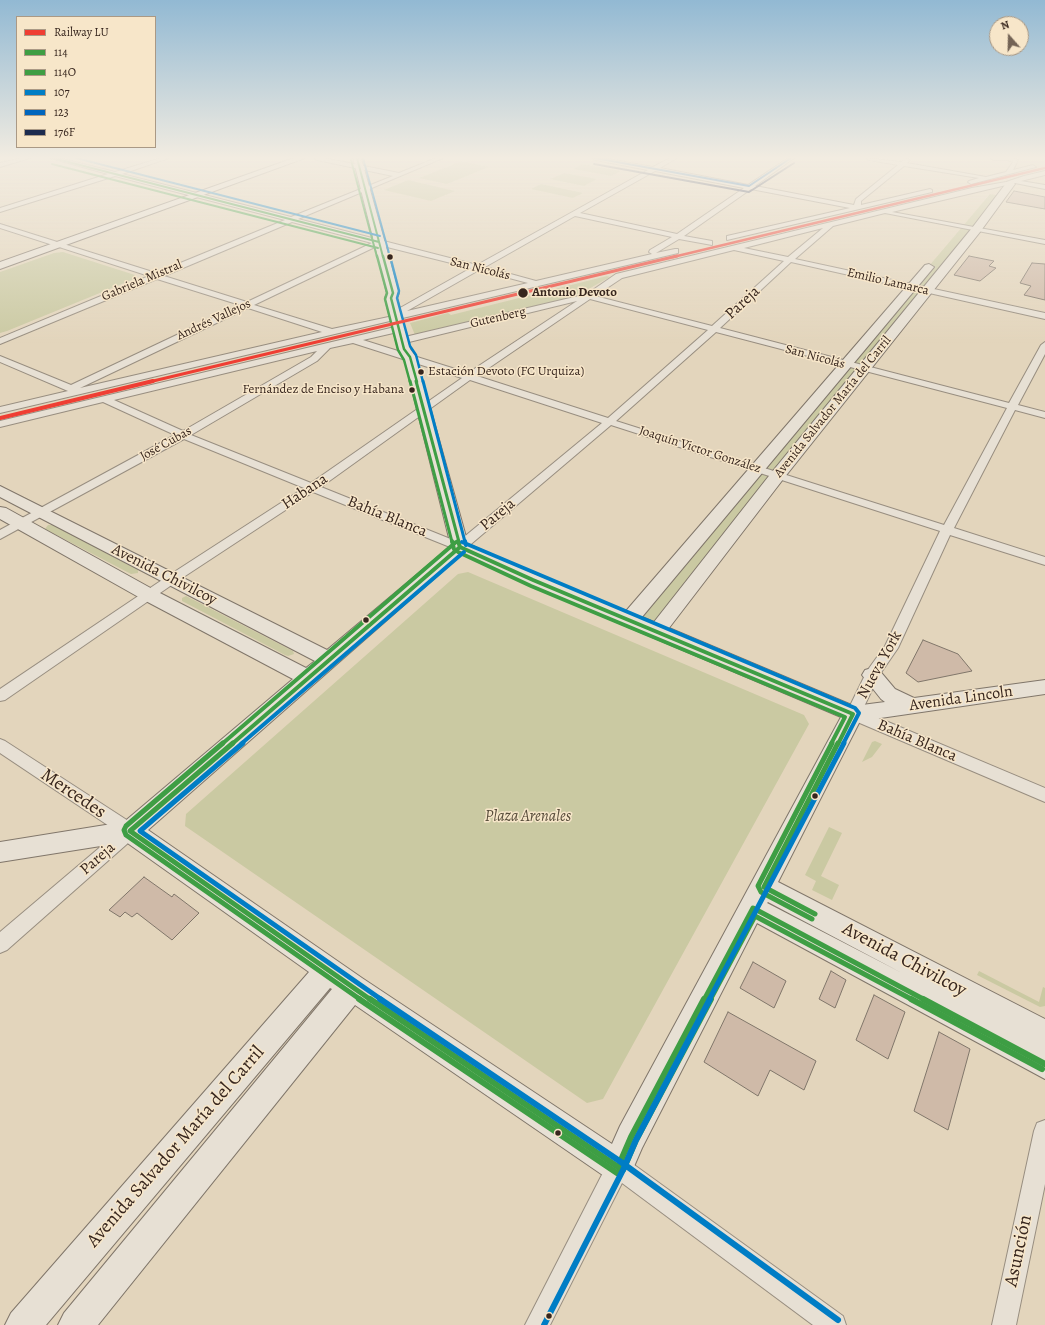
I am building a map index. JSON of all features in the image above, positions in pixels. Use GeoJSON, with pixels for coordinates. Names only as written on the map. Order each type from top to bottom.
{"type":"FeatureCollection","features":[{"type":"Feature","properties":{"kind":"street"},"geometry":{"type":"LineString","coordinates":[[0,266],[128,220]]}},
{"type":"Feature","properties":{"kind":"street","name":"Gabriela Mistral"},"geometry":{"type":"LineString","coordinates":[[0,341],[288,220]]}},
{"type":"Feature","properties":{"kind":"street","name":"San Nicolás"},"geometry":{"type":"LineString","coordinates":[[293,220],[535,283]]}},
{"type":"Feature","properties":{"kind":"street"},"geometry":{"type":"LineString","coordinates":[[373,220],[393,293],[391,298],[400,314],[409,339],[411,349],[410,357],[460,547]]}},
{"type":"Feature","properties":{"kind":"street"},"geometry":{"type":"LineString","coordinates":[[400,314],[477,268],[563,220]]}},
{"type":"Feature","properties":{"kind":"street"},"geometry":{"type":"LineString","coordinates":[[601,220],[679,236]]}},
{"type":"Feature","properties":{"kind":"street"},"geometry":{"type":"LineString","coordinates":[[642,259],[702,220]]}},
{"type":"Feature","properties":{"kind":"street"},"geometry":{"type":"LineString","coordinates":[[724,239],[806,220]]}},
{"type":"Feature","properties":{"kind":"street"},"geometry":{"type":"LineString","coordinates":[[731,247],[852,220]]}},
{"type":"Feature","properties":{"kind":"street"},"geometry":{"type":"LineString","coordinates":[[925,220],[1045,242]]}},
{"type":"Feature","properties":{"kind":"street"},"geometry":{"type":"LineString","coordinates":[[952,239],[968,220]]}},
{"type":"Feature","properties":{"kind":"street","name":"Avenida Salvador María del Carril"},"geometry":{"type":"LineString","coordinates":[[657,631],[778,475],[984,220]]}},
{"type":"Feature","properties":{"kind":"street","name":"Pareja"},"geometry":{"type":"LineString","coordinates":[[0,944],[328,660],[610,420],[714,329],[789,260],[831,225]]}},
{"type":"Feature","properties":{"kind":"street"},"geometry":{"type":"LineString","coordinates":[[0,226],[332,332]]}},
{"type":"Feature","properties":{"kind":"street","name":"Gutenberg"},"geometry":{"type":"LineString","coordinates":[[0,410],[75,390],[332,332],[400,314],[713,242],[679,236]]}},
{"type":"Feature","properties":{"kind":"street","name":"Andrés Vallejos"},"geometry":{"type":"LineString","coordinates":[[75,390],[246,305],[379,242]]}},
{"type":"Feature","properties":{"kind":"street","name":"Emilio Lamarca"},"geometry":{"type":"LineString","coordinates":[[731,247],[1045,316]]}},
{"type":"Feature","properties":{"kind":"street","name":"Habana"},"geometry":{"type":"LineString","coordinates":[[0,696],[149,594],[313,487],[423,408],[607,283],[624,274],[731,247]]}},
{"type":"Feature","properties":{"kind":"street","name":"Avenida Salvador María del Carril"},"geometry":{"type":"LineString","coordinates":[[630,619],[937,257]]}},
{"type":"Feature","properties":{"kind":"street","name":"Gutenberg"},"geometry":{"type":"LineString","coordinates":[[409,339],[586,296]]}},
{"type":"Feature","properties":{"kind":"street","name":"San Nicolás"},"geometry":{"type":"LineString","coordinates":[[586,296],[864,370],[1045,415]]}},
{"type":"Feature","properties":{"kind":"street"},"geometry":{"type":"LineString","coordinates":[[400,314],[399,329],[404,350],[410,357]]}},
{"type":"Feature","properties":{"kind":"street"},"geometry":{"type":"LineString","coordinates":[[0,424],[399,329]]}},
{"type":"Feature","properties":{"kind":"street","name":"Joaquín Victor González"},"geometry":{"type":"LineString","coordinates":[[354,340],[610,420],[947,531],[1045,561]]}},
{"type":"Feature","properties":{"kind":"street","name":"Nueva York"},"geometry":{"type":"LineString","coordinates":[[537,1325],[618,1167],[644,1111],[758,897],[872,675],[891,648],[947,531],[1045,345]]}},
{"type":"Feature","properties":{"kind":"street","name":"José Cubas"},"geometry":{"type":"LineString","coordinates":[[0,535],[183,435],[314,359],[328,346]]}},
{"type":"Feature","properties":{"kind":"street"},"geometry":{"type":"LineString","coordinates":[[0,359],[75,390]]}},
{"type":"Feature","properties":{"kind":"street","name":"Bahía Blanca"},"geometry":{"type":"LineString","coordinates":[[104,399],[183,435],[460,547],[533,580],[630,619],[1045,795]]}},
{"type":"Feature","properties":{"kind":"street","name":"Avenida Chivilcoy"},"geometry":{"type":"LineString","coordinates":[[0,491],[328,660]]}},
{"type":"Feature","properties":{"kind":"street","name":"Avenida Chivilcoy"},"geometry":{"type":"LineString","coordinates":[[0,512],[149,594],[308,678]]}},
{"type":"Feature","properties":{"kind":"street"},"geometry":{"type":"LineString","coordinates":[[872,675],[888,694],[900,701],[916,706]]}},
{"type":"Feature","properties":{"kind":"street","name":"Avenida Lincoln"},"geometry":{"type":"LineString","coordinates":[[853,714],[1045,687]]}},
{"type":"Feature","properties":{"kind":"street","name":"Mercedes"},"geometry":{"type":"LineString","coordinates":[[0,745],[130,831],[340,978],[618,1167],[834,1325]]}},
{"type":"Feature","properties":{"kind":"street"},"geometry":{"type":"LineString","coordinates":[[0,852],[130,831]]}},
{"type":"Feature","properties":{"kind":"street","name":"Avenida Chivilcoy"},"geometry":{"type":"LineString","coordinates":[[758,897],[1045,1034]]}},
{"type":"Feature","properties":{"kind":"street","name":"Avenida Chivilcoy"},"geometry":{"type":"LineString","coordinates":[[758,897],[1045,1064]]}},
{"type":"Feature","properties":{"kind":"street","name":"Avenida Salvador María del Carril"},"geometry":{"type":"LineString","coordinates":[[23,1325],[340,978]]}},
{"type":"Feature","properties":{"kind":"street","name":"Avenida Salvador María del Carril"},"geometry":{"type":"LineString","coordinates":[[76,1325],[340,978]]}},
{"type":"Feature","properties":{"kind":"street","name":"Asunción"},"geometry":{"type":"LineString","coordinates":[[1004,1325],[1045,1131]]}},
{"type":"Feature","properties":{"kind":"green space"},"geometry":{"type":"Polygon","coordinates":[[[968,220],[982,220],[657,631],[630,619],[968,220]]]}},
{"type":"Feature","properties":{"kind":"green space"},"geometry":{"type":"Polygon","coordinates":[[[63,252],[135,275],[134,279],[0,333],[0,272],[54,253],[63,252]]]}},
{"type":"Feature","properties":{"kind":"green space"},"geometry":{"type":"Polygon","coordinates":[[[607,276],[610,277],[585,291],[568,298],[415,335],[410,323],[448,313],[451,315],[607,276]]]}},
{"type":"Feature","properties":{"kind":"green space"},"geometry":{"type":"Polygon","coordinates":[[[48,525],[53,525],[138,570],[138,573],[131,574],[45,529],[48,525]]]}},
{"type":"Feature","properties":{"kind":"green space","name":"Plaza Arenales"},"geometry":{"type":"Polygon","coordinates":[[[468,572],[804,715],[809,724],[603,1099],[587,1103],[185,826],[186,814],[458,574],[468,572]]]}},
{"type":"Feature","properties":{"kind":"green space"},"geometry":{"type":"Polygon","coordinates":[[[186,596],[293,651],[294,654],[288,656],[285,655],[182,601],[182,598],[186,596]]]}},
{"type":"Feature","properties":{"kind":"green space"},"geometry":{"type":"Polygon","coordinates":[[[875,741],[882,744],[872,757],[862,762],[872,742],[875,741]]]}},
{"type":"Feature","properties":{"kind":"green space"},"geometry":{"type":"Polygon","coordinates":[[[829,827],[842,833],[821,876],[839,885],[832,900],[812,890],[816,881],[805,875],[829,827]]]}},
{"type":"Feature","properties":{"kind":"green space"},"geometry":{"type":"Polygon","coordinates":[[[979,971],[1039,1002],[1043,987],[1045,988],[1045,1006],[1040,1007],[977,975],[979,971]]]}},
{"type":"Feature","properties":{"kind":"building"},"geometry":{"type":"Polygon","coordinates":[[[969,256],[994,261],[989,266],[996,268],[980,281],[954,275],[969,256]]]}},
{"type":"Feature","properties":{"kind":"building"},"geometry":{"type":"Polygon","coordinates":[[[1032,263],[1045,264],[1045,300],[1024,295],[1031,286],[1020,283],[1032,263]]]}},
{"type":"Feature","properties":{"kind":"building"},"geometry":{"type":"Polygon","coordinates":[[[923,640],[958,654],[972,671],[918,682],[906,673],[923,640]]]}},
{"type":"Feature","properties":{"kind":"building"},"geometry":{"type":"Polygon","coordinates":[[[144,877],[172,897],[174,894],[199,913],[172,940],[137,913],[132,917],[125,912],[120,917],[109,910],[144,877]]]}},
{"type":"Feature","properties":{"kind":"building"},"geometry":{"type":"Polygon","coordinates":[[[753,962],[786,981],[774,1008],[740,988],[753,962]]]}},
{"type":"Feature","properties":{"kind":"building"},"geometry":{"type":"Polygon","coordinates":[[[831,971],[846,980],[835,1008],[819,999],[831,971]]]}},
{"type":"Feature","properties":{"kind":"building"},"geometry":{"type":"Polygon","coordinates":[[[874,995],[905,1012],[888,1059],[856,1040],[874,995]]]}},
{"type":"Feature","properties":{"kind":"building"},"geometry":{"type":"Polygon","coordinates":[[[728,1012],[816,1061],[804,1090],[770,1070],[758,1096],[704,1062],[728,1012]]]}},
{"type":"Feature","properties":{"kind":"building"},"geometry":{"type":"Polygon","coordinates":[[[939,1032],[970,1049],[948,1130],[914,1111],[939,1032]]]}},
{"type":"Feature","properties":{"kind":"rail line","name":"LU"},"geometry":{"type":"LineString","coordinates":[[0,418],[828,220]]}},
{"type":"Feature","properties":{"kind":"transit line","name":"114O"},"geometry":{"type":"LineString","coordinates":[[269,220],[378,248]]}},
{"type":"Feature","properties":{"kind":"transit line","name":"114"},"geometry":{"type":"LineString","coordinates":[[293,220],[379,242]]}},
{"type":"Feature","properties":{"kind":"transit line","name":"107"},"geometry":{"type":"LineString","coordinates":[[317,220],[380,236]]}},
{"type":"Feature","properties":{"kind":"transit line","name":"114O"},"geometry":{"type":"LineString","coordinates":[[367,220],[387,293],[385,299],[398,350],[404,360],[454,549]]}},
{"type":"Feature","properties":{"kind":"transit line","name":"114"},"geometry":{"type":"LineString","coordinates":[[373,220],[393,293],[391,298],[404,349],[410,357],[460,547]]}},
{"type":"Feature","properties":{"kind":"transit line","name":"107"},"geometry":{"type":"LineString","coordinates":[[380,220],[399,291],[397,298],[410,346],[416,355],[466,545]]}},
{"type":"Feature","properties":{"kind":"transit line","name":"114O"},"geometry":{"type":"LineString","coordinates":[[456,542],[126,826],[124,830],[126,835],[349,992],[617,1173],[623,1170],[636,1140],[755,916],[1042,1069]]}},
{"type":"Feature","properties":{"kind":"transit line","name":"107"},"geometry":{"type":"LineString","coordinates":[[462,542],[855,708],[859,713],[636,1140],[623,1170],[544,1325]]}},
{"type":"Feature","properties":{"kind":"transit line","name":"114"},"geometry":{"type":"LineString","coordinates":[[460,547],[130,831],[352,987],[618,1167],[631,1137],[753,908],[1045,1064]]}},
{"type":"Feature","properties":{"kind":"transit line","name":"114"},"geometry":{"type":"LineString","coordinates":[[460,547],[533,580],[853,714],[764,887],[815,914]]}},
{"type":"Feature","properties":{"kind":"transit line","name":"114O"},"geometry":{"type":"LineString","coordinates":[[458,552],[531,586],[845,717],[758,886],[761,892],[812,919]]}},
{"type":"Feature","properties":{"kind":"transit line","name":"107"},"geometry":{"type":"LineString","coordinates":[[464,552],[140,831],[355,982],[621,1162],[838,1320]]}},
{"type":"Feature","properties":{"kind":"place","name":"Antonio Devoto"},"geometry":{"type":"Point","coordinates":[523,293]}},
{"type":"Feature","properties":{"kind":"place","name":"Estación Devoto (FC Urquiza)"},"geometry":{"type":"Point","coordinates":[421,372]}},
{"type":"Feature","properties":{"kind":"place","name":"Fernández de Enciso y Habana"},"geometry":{"type":"Point","coordinates":[412,390]}}]}
